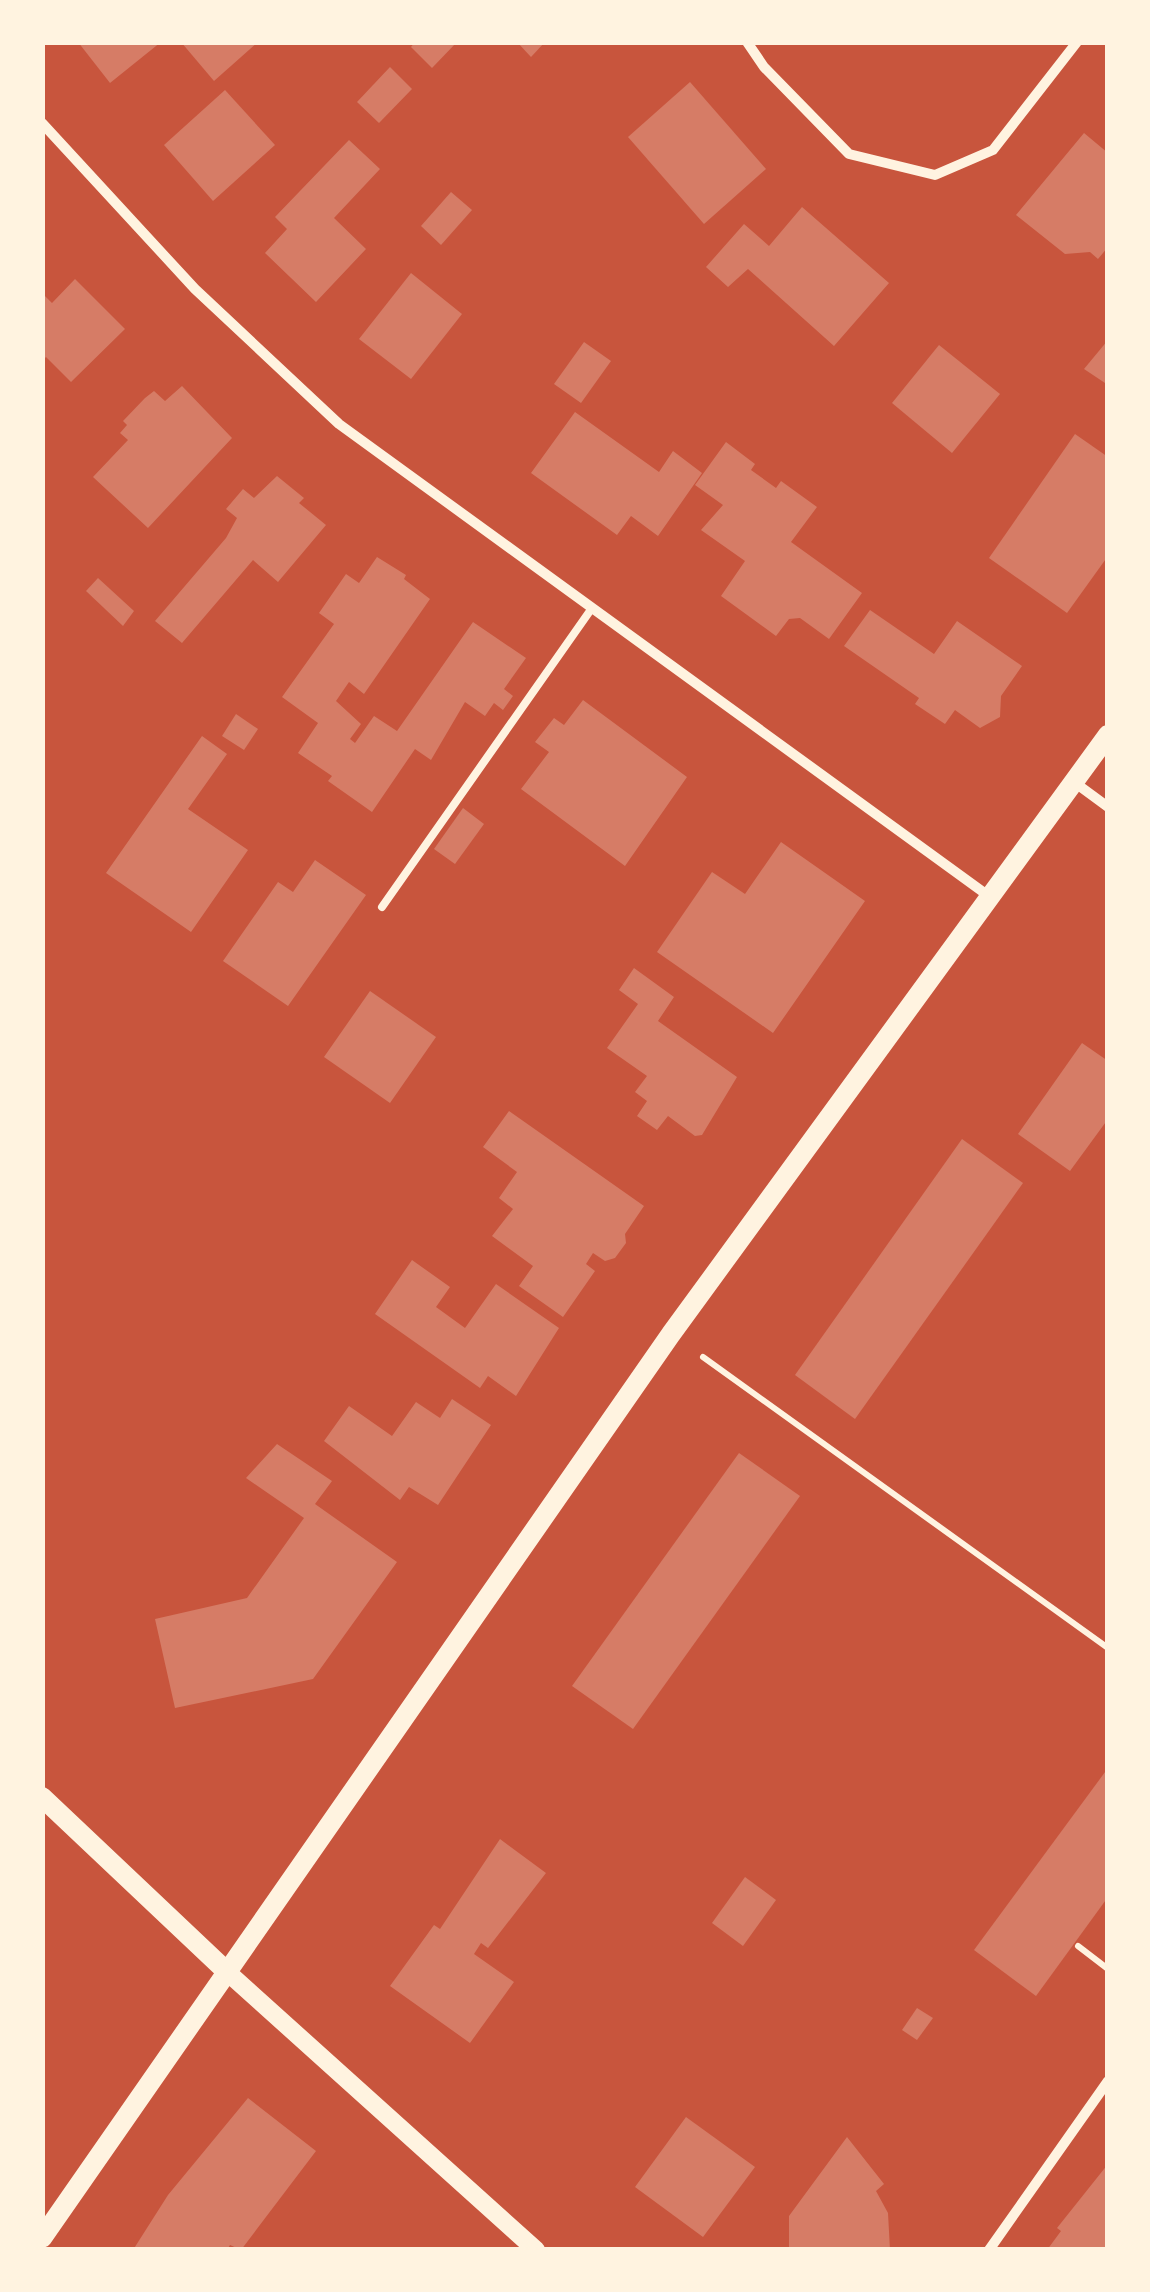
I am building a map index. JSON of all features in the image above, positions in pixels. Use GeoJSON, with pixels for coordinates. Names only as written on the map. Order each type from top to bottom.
{"type":"FeatureCollection","features":[{"type":"Feature","properties":{"kind":"main road"},"geometry":{"type":"LineString","coordinates":[[42,2238],[671,1334],[1108,735]]}},
{"type":"Feature","properties":{"kind":"main road"},"geometry":{"type":"LineString","coordinates":[[42,1797],[225,1970]]}},
{"type":"Feature","properties":{"kind":"street"},"geometry":{"type":"LineString","coordinates":[[747,42],[764,66],[848,154],[935,175],[994,150],[1077,42]]}},
{"type":"Feature","properties":{"kind":"street"},"geometry":{"type":"LineString","coordinates":[[42,123],[195,289],[339,424],[990,897]]}},
{"type":"Feature","properties":{"kind":"street"},"geometry":{"type":"LineString","coordinates":[[1074,782],[1108,806]]}},
{"type":"Feature","properties":{"kind":"street"},"geometry":{"type":"LineString","coordinates":[[225,1970],[536,2250]]}},
{"type":"Feature","properties":{"kind":"street"},"geometry":{"type":"LineString","coordinates":[[988,2250],[1108,2080]]}},
{"type":"Feature","properties":{"kind":"lane"},"geometry":{"type":"LineString","coordinates":[[382,906],[592,608]]}},
{"type":"Feature","properties":{"kind":"lane"},"geometry":{"type":"LineString","coordinates":[[1096,2096],[1108,2106]]}},
{"type":"Feature","properties":{"kind":"path"},"geometry":{"type":"LineString","coordinates":[[671,1334],[1108,1648]]}},
{"type":"Feature","properties":{"kind":"path"},"geometry":{"type":"LineString","coordinates":[[1078,1946],[1108,1969]]}},
{"type":"Feature","properties":{"kind":"building"},"geometry":{"type":"Polygon","coordinates":[[[78,42],[161,42],[110,83],[78,42]]]}},
{"type":"Feature","properties":{"kind":"building"},"geometry":{"type":"Polygon","coordinates":[[[181,42],[258,42],[214,81],[181,42]]]}},
{"type":"Feature","properties":{"kind":"building"},"geometry":{"type":"Polygon","coordinates":[[[415,42],[457,42],[432,68],[411,47],[415,42]]]}},
{"type":"Feature","properties":{"kind":"building"},"geometry":{"type":"Polygon","coordinates":[[[517,42],[545,42],[531,57],[517,42]]]}},
{"type":"Feature","properties":{"kind":"building"},"geometry":{"type":"Polygon","coordinates":[[[390,67],[412,89],[379,123],[357,102],[390,67]]]}},
{"type":"Feature","properties":{"kind":"building"},"geometry":{"type":"Polygon","coordinates":[[[690,82],[766,169],[704,224],[628,137],[690,82]]]}},
{"type":"Feature","properties":{"kind":"building"},"geometry":{"type":"Polygon","coordinates":[[[225,90],[275,145],[213,201],[164,145],[225,90]]]}},
{"type":"Feature","properties":{"kind":"building"},"geometry":{"type":"Polygon","coordinates":[[[1084,133],[1108,153],[1108,247],[1098,259],[1090,252],[1065,254],[1016,215],[1084,133]]]}},
{"type":"Feature","properties":{"kind":"building"},"geometry":{"type":"Polygon","coordinates":[[[349,140],[380,169],[334,218],[366,249],[316,302],[265,253],[287,229],[275,217],[349,140]]]}},
{"type":"Feature","properties":{"kind":"building"},"geometry":{"type":"Polygon","coordinates":[[[451,192],[472,210],[441,245],[421,226],[451,192]]]}},
{"type":"Feature","properties":{"kind":"building"},"geometry":{"type":"Polygon","coordinates":[[[802,207],[889,283],[834,346],[748,269],[728,287],[706,267],[744,224],[769,246],[802,207]]]}},
{"type":"Feature","properties":{"kind":"building"},"geometry":{"type":"Polygon","coordinates":[[[411,273],[462,314],[411,379],[359,339],[411,273]]]}},
{"type":"Feature","properties":{"kind":"building"},"geometry":{"type":"Polygon","coordinates":[[[75,279],[125,329],[71,382],[46,357],[42,361],[42,293],[52,303],[75,279]]]}},
{"type":"Feature","properties":{"kind":"building"},"geometry":{"type":"Polygon","coordinates":[[[1108,340],[1108,385],[1084,369],[1108,340]]]}},
{"type":"Feature","properties":{"kind":"building"},"geometry":{"type":"Polygon","coordinates":[[[584,342],[611,361],[581,403],[554,384],[584,342]]]}},
{"type":"Feature","properties":{"kind":"building"},"geometry":{"type":"Polygon","coordinates":[[[939,345],[1000,394],[952,453],[892,403],[939,345]]]}},
{"type":"Feature","properties":{"kind":"building"},"geometry":{"type":"Polygon","coordinates":[[[182,386],[232,438],[148,528],[93,477],[128,440],[120,433],[127,425],[123,421],[145,398],[154,391],[165,401],[182,386]]]}},
{"type":"Feature","properties":{"kind":"building"},"geometry":{"type":"Polygon","coordinates":[[[575,412],[659,472],[673,451],[702,473],[658,536],[631,516],[617,535],[531,473],[575,412]]]}},
{"type":"Feature","properties":{"kind":"building"},"geometry":{"type":"Polygon","coordinates":[[[1075,434],[1108,457],[1108,556],[1067,613],[989,558],[1075,434]]]}},
{"type":"Feature","properties":{"kind":"building"},"geometry":{"type":"Polygon","coordinates":[[[726,442],[755,464],[751,470],[776,488],[781,481],[817,507],[791,542],[862,593],[829,639],[800,618],[789,619],[776,636],[721,596],[745,561],[701,530],[723,505],[695,485],[726,442]]]}},
{"type":"Feature","properties":{"kind":"building"},"geometry":{"type":"Polygon","coordinates":[[[277,476],[304,498],[299,503],[326,525],[278,582],[253,560],[182,643],[155,621],[226,538],[237,518],[226,509],[243,489],[254,498],[277,476]]]}},
{"type":"Feature","properties":{"kind":"building"},"geometry":{"type":"Polygon","coordinates":[[[377,557],[406,575],[404,579],[430,599],[364,694],[349,682],[336,701],[361,724],[350,739],[355,743],[374,716],[397,731],[473,622],[526,658],[504,689],[513,696],[503,710],[494,703],[485,716],[465,702],[431,760],[415,749],[372,812],[328,781],[332,776],[298,753],[318,723],[282,697],[334,624],[319,613],[346,574],[359,583],[377,557]]]}},
{"type":"Feature","properties":{"kind":"building"},"geometry":{"type":"Polygon","coordinates":[[[98,578],[134,611],[123,626],[86,591],[98,578]]]}},
{"type":"Feature","properties":{"kind":"building"},"geometry":{"type":"Polygon","coordinates":[[[870,610],[934,654],[957,621],[1022,666],[1001,696],[1000,717],[980,728],[955,710],[945,724],[915,704],[919,698],[844,646],[870,610]]]}},
{"type":"Feature","properties":{"kind":"building"},"geometry":{"type":"Polygon","coordinates":[[[583,700],[687,777],[625,866],[521,789],[549,752],[535,742],[554,718],[564,725],[583,700]]]}},
{"type":"Feature","properties":{"kind":"building"},"geometry":{"type":"Polygon","coordinates":[[[236,714],[258,729],[244,750],[222,736],[236,714]]]}},
{"type":"Feature","properties":{"kind":"building"},"geometry":{"type":"Polygon","coordinates":[[[202,736],[227,754],[188,809],[248,850],[191,932],[106,873],[202,736]]]}},
{"type":"Feature","properties":{"kind":"building"},"geometry":{"type":"Polygon","coordinates":[[[463,808],[484,824],[455,864],[434,849],[463,808]]]}},
{"type":"Feature","properties":{"kind":"building"},"geometry":{"type":"Polygon","coordinates":[[[781,842],[865,901],[773,1033],[657,952],[712,872],[745,894],[781,842]]]}},
{"type":"Feature","properties":{"kind":"building"},"geometry":{"type":"Polygon","coordinates":[[[315,860],[366,895],[288,1006],[223,961],[278,882],[293,892],[315,860]]]}},
{"type":"Feature","properties":{"kind":"building"},"geometry":{"type":"Polygon","coordinates":[[[634,968],[674,997],[658,1021],[737,1077],[702,1135],[695,1136],[668,1116],[657,1130],[637,1116],[647,1101],[635,1092],[647,1076],[607,1048],[638,1004],[619,990],[634,968]]]}},
{"type":"Feature","properties":{"kind":"building"},"geometry":{"type":"Polygon","coordinates":[[[370,991],[436,1037],[390,1103],[324,1057],[370,991]]]}},
{"type":"Feature","properties":{"kind":"building"},"geometry":{"type":"Polygon","coordinates":[[[1082,1043],[1108,1061],[1108,1119],[1070,1171],[1018,1134],[1082,1043]]]}},
{"type":"Feature","properties":{"kind":"building"},"geometry":{"type":"Polygon","coordinates":[[[509,1111],[644,1206],[615,1258],[605,1261],[593,1253],[586,1264],[595,1271],[563,1317],[519,1286],[533,1266],[492,1236],[513,1209],[499,1198],[517,1172],[483,1147],[509,1111]]]}},
{"type":"Feature","properties":{"kind":"building"},"geometry":{"type":"Polygon","coordinates":[[[962,1139],[1023,1183],[855,1419],[795,1375],[962,1139]]]}},
{"type":"Feature","properties":{"kind":"building"},"geometry":{"type":"Polygon","coordinates":[[[412,1260],[450,1287],[436,1307],[465,1328],[496,1284],[559,1328],[516,1396],[488,1376],[480,1388],[375,1314],[412,1260]]]}},
{"type":"Feature","properties":{"kind":"building"},"geometry":{"type":"Polygon","coordinates":[[[452,1399],[491,1425],[438,1505],[409,1487],[400,1500],[324,1441],[349,1406],[392,1436],[416,1402],[440,1418],[452,1399]]]}},
{"type":"Feature","properties":{"kind":"building"},"geometry":{"type":"Polygon","coordinates":[[[277,1444],[332,1481],[315,1504],[397,1562],[313,1679],[175,1708],[155,1619],[247,1598],[304,1518],[246,1478],[277,1444]]]}},
{"type":"Feature","properties":{"kind":"building"},"geometry":{"type":"Polygon","coordinates":[[[739,1453],[800,1496],[633,1729],[572,1686],[739,1453]]]}},
{"type":"Feature","properties":{"kind":"building"},"geometry":{"type":"Polygon","coordinates":[[[1108,1768],[1108,1897],[1036,1996],[974,1950],[1108,1768]]]}},
{"type":"Feature","properties":{"kind":"building"},"geometry":{"type":"Polygon","coordinates":[[[500,1839],[546,1873],[488,1948],[481,1943],[474,1954],[514,1982],[470,2043],[390,1986],[434,1925],[440,1929],[500,1839]]]}},
{"type":"Feature","properties":{"kind":"building"},"geometry":{"type":"Polygon","coordinates":[[[745,1877],[776,1900],[743,1946],[712,1923],[745,1877]]]}},
{"type":"Feature","properties":{"kind":"building"},"geometry":{"type":"Polygon","coordinates":[[[917,2008],[933,2018],[917,2040],[902,2030],[917,2008]]]}},
{"type":"Feature","properties":{"kind":"building"},"geometry":{"type":"Polygon","coordinates":[[[248,2098],[316,2151],[241,2250],[230,2245],[227,2250],[133,2250],[168,2195],[248,2098]]]}},
{"type":"Feature","properties":{"kind":"building"},"geometry":{"type":"Polygon","coordinates":[[[686,2117],[755,2167],[703,2237],[635,2187],[686,2117]]]}},
{"type":"Feature","properties":{"kind":"building"},"geometry":{"type":"Polygon","coordinates":[[[847,2137],[884,2184],[876,2191],[888,2213],[890,2250],[789,2250],[789,2216],[847,2137]]]}},
{"type":"Feature","properties":{"kind":"building"},"geometry":{"type":"Polygon","coordinates":[[[1108,2164],[1108,2250],[1047,2250],[1061,2231],[1057,2228],[1108,2164]]]}}]}
